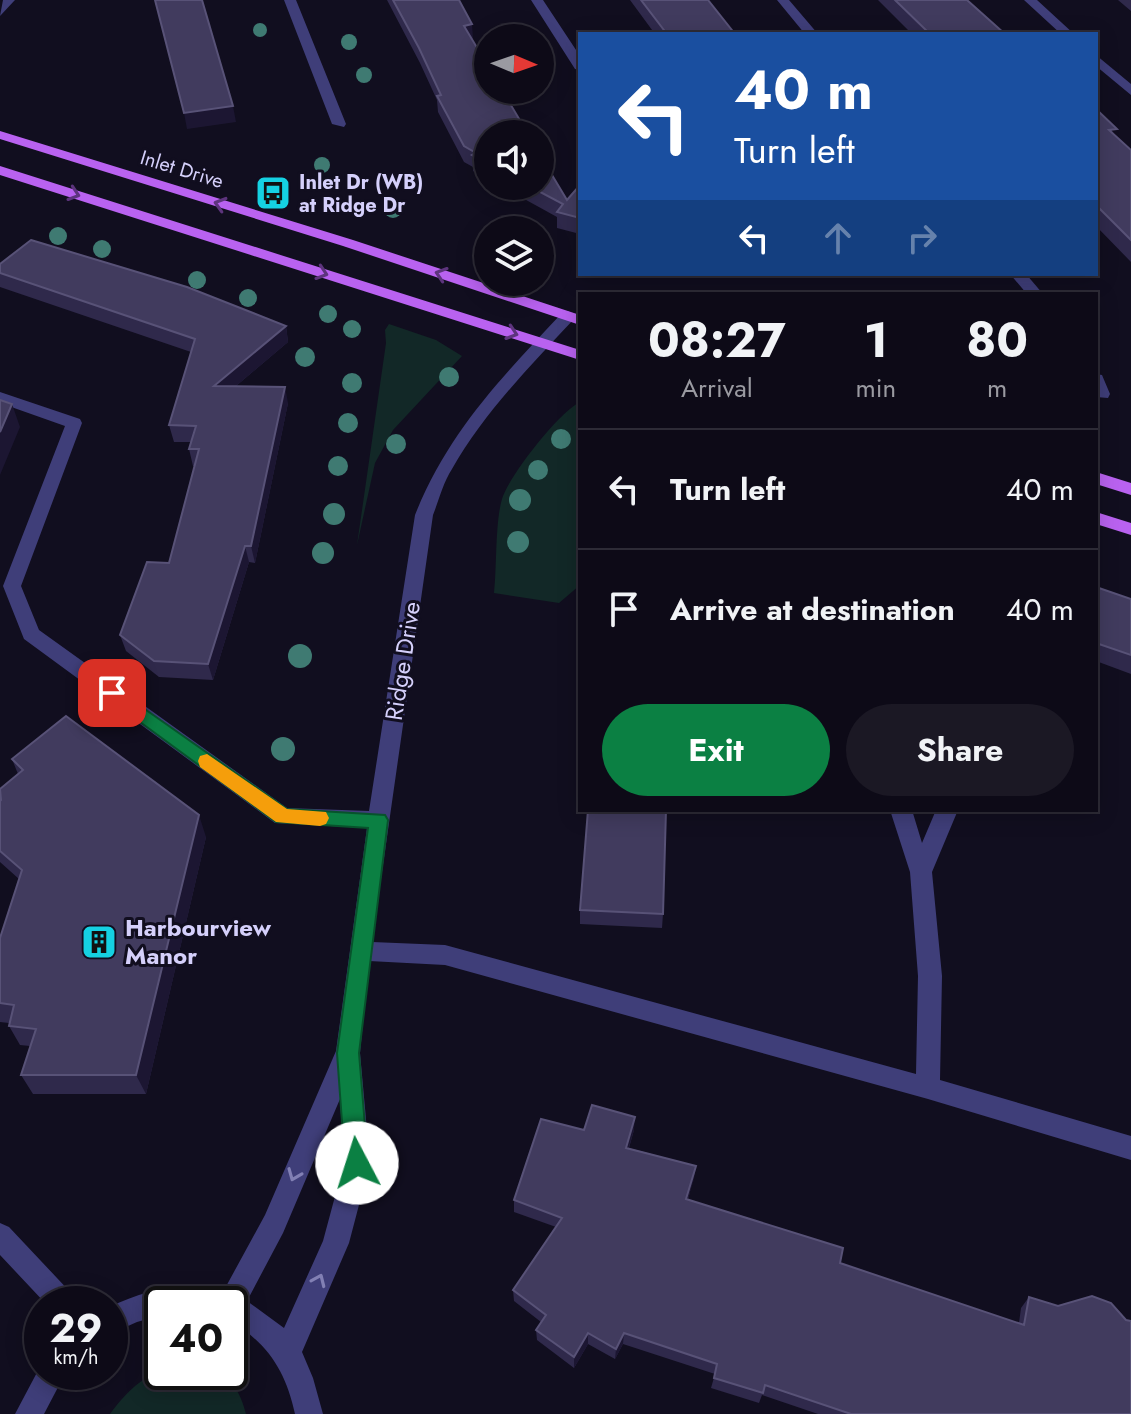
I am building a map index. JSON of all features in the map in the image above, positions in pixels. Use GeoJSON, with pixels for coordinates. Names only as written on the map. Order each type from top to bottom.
{"type":"FeatureCollection","features":[{"type":"Feature","properties":{"kind":"main road","name":"Inlet Drive"},"geometry":{"type":"LineString","coordinates":[[0,135],[348,243],[574,318]]}},
{"type":"Feature","properties":{"kind":"main road"},"geometry":{"type":"LineString","coordinates":[[0,170],[578,354]]}},
{"type":"Feature","properties":{"kind":"main road"},"geometry":{"type":"LineString","coordinates":[[1098,479],[1131,489]]}},
{"type":"Feature","properties":{"kind":"main road"},"geometry":{"type":"LineString","coordinates":[[1098,519],[1131,529]]}},
{"type":"Feature","properties":{"kind":"street"},"geometry":{"type":"LineString","coordinates":[[0,12],[9,0]]}},
{"type":"Feature","properties":{"kind":"street"},"geometry":{"type":"LineString","coordinates":[[290,0],[339,124]]}},
{"type":"Feature","properties":{"kind":"street"},"geometry":{"type":"LineString","coordinates":[[537,0],[578,63]]}},
{"type":"Feature","properties":{"kind":"street"},"geometry":{"type":"LineString","coordinates":[[783,0],[810,32]]}},
{"type":"Feature","properties":{"kind":"street"},"geometry":{"type":"LineString","coordinates":[[1030,0],[1066,32]]}},
{"type":"Feature","properties":{"kind":"street"},"geometry":{"type":"LineString","coordinates":[[1098,61],[1131,91]]}},
{"type":"Feature","properties":{"kind":"street"},"geometry":{"type":"LineString","coordinates":[[1020,276],[1033,292]]}},
{"type":"Feature","properties":{"kind":"street","name":"Ridge Drive"},"geometry":{"type":"LineString","coordinates":[[288,1351],[336,1243],[357,1163],[348,1053],[359,951],[424,515],[444,466],[473,425],[543,343],[574,318]]}},
{"type":"Feature","properties":{"kind":"street"},"geometry":{"type":"LineString","coordinates":[[0,397],[74,423],[12,586],[31,634],[283,817],[378,820]]}},
{"type":"Feature","properties":{"kind":"street"},"geometry":{"type":"LineString","coordinates":[[902,812],[921,872],[930,976],[928,1088]]}},
{"type":"Feature","properties":{"kind":"street"},"geometry":{"type":"LineString","coordinates":[[921,872],[946,812]]}},
{"type":"Feature","properties":{"kind":"street"},"geometry":{"type":"LineString","coordinates":[[359,951],[445,955],[928,1088],[1131,1148]]}},
{"type":"Feature","properties":{"kind":"street","name":"Ridge Drive"},"geometry":{"type":"LineString","coordinates":[[241,1286],[274,1224],[348,1053]]}},
{"type":"Feature","properties":{"kind":"street"},"geometry":{"type":"LineString","coordinates":[[0,1236],[47,1286]]}},
{"type":"Feature","properties":{"kind":"street"},"geometry":{"type":"LineString","coordinates":[[248,1316],[262,1324],[288,1351],[302,1380],[309,1414]]}},
{"type":"Feature","properties":{"kind":"street"},"geometry":{"type":"LineString","coordinates":[[29,1414],[42,1390]]}},
{"type":"Feature","properties":{"kind":"green space"},"geometry":{"type":"Polygon","coordinates":[[[389,324],[436,340],[462,356],[393,430],[375,463],[357,545],[386,343],[385,330],[389,324]]]}},
{"type":"Feature","properties":{"kind":"green space"},"geometry":{"type":"Polygon","coordinates":[[[578,403],[578,587],[559,603],[494,593],[498,520],[506,489],[548,431],[578,403]]]}},
{"type":"Feature","properties":{"kind":"green space"},"geometry":{"type":"Polygon","coordinates":[[[144,1380],[144,1390],[236,1390],[246,1414],[110,1414],[144,1380]]]}},
{"type":"Feature","properties":{"kind":"building"},"geometry":{"type":"Polygon","coordinates":[[[155,0],[202,0],[233,106],[184,113],[155,0]]]}},
{"type":"Feature","properties":{"kind":"building"},"geometry":{"type":"Polygon","coordinates":[[[393,0],[459,0],[472,24],[464,26],[474,43],[474,104],[510,104],[520,120],[474,120],[474,152],[464,146],[437,96],[441,95],[393,0]]]}},
{"type":"Feature","properties":{"kind":"building"},"geometry":{"type":"Polygon","coordinates":[[[641,0],[708,0],[733,32],[665,32],[641,0]]]}},
{"type":"Feature","properties":{"kind":"building"},"geometry":{"type":"Polygon","coordinates":[[[895,0],[967,0],[1003,32],[928,32],[895,0]]]}},
{"type":"Feature","properties":{"kind":"building"},"geometry":{"type":"Polygon","coordinates":[[[1098,111],[1117,129],[1109,130],[1131,150],[1131,240],[1098,207],[1098,111]]]}},
{"type":"Feature","properties":{"kind":"building"},"geometry":{"type":"Polygon","coordinates":[[[554,178],[567,200],[578,187],[578,217],[557,212],[563,204],[554,199],[554,178]]]}},
{"type":"Feature","properties":{"kind":"building"},"geometry":{"type":"Polygon","coordinates":[[[31,240],[187,287],[286,326],[214,386],[285,387],[251,546],[245,546],[208,664],[154,661],[120,635],[147,562],[169,563],[199,449],[189,449],[196,426],[169,425],[195,339],[0,273],[0,264],[31,240]]]}},
{"type":"Feature","properties":{"kind":"building"},"geometry":{"type":"Polygon","coordinates":[[[0,400],[12,404],[0,432],[0,400]]]}},
{"type":"Feature","properties":{"kind":"building"},"geometry":{"type":"Polygon","coordinates":[[[1098,588],[1131,599],[1131,655],[1098,644],[1098,588]]]}},
{"type":"Feature","properties":{"kind":"building","name":"Harbourview Manor"},"geometry":{"type":"Polygon","coordinates":[[[66,716],[199,815],[136,1075],[21,1075],[36,1029],[9,1026],[14,1005],[0,1003],[0,938],[22,870],[0,851],[0,789],[23,770],[12,759],[66,716]]]}},
{"type":"Feature","properties":{"kind":"building"},"geometry":{"type":"Polygon","coordinates":[[[588,812],[666,812],[663,914],[580,910],[588,812]]]}},
{"type":"Feature","properties":{"kind":"building"},"geometry":{"type":"Polygon","coordinates":[[[592,1105],[635,1117],[626,1148],[696,1166],[686,1199],[843,1248],[840,1263],[1024,1325],[1029,1297],[1058,1306],[1092,1296],[1111,1303],[1126,1320],[1131,1321],[1131,1414],[851,1414],[765,1385],[763,1393],[714,1378],[717,1364],[624,1333],[616,1349],[588,1333],[574,1357],[536,1330],[546,1315],[513,1290],[562,1218],[514,1200],[541,1119],[584,1130],[592,1105]]]}},
{"type":"Feature","properties":{"kind":"slow traffic"},"geometry":{"type":"LineString","coordinates":[[207,761],[283,817],[320,818]]}},
{"type":"Feature","properties":{"kind":"place","name":"Inlet Dr (WB) at Ridge Dr"},"geometry":{"type":"Point","coordinates":[273,193]}},
{"type":"Feature","properties":{"kind":"place","name":"Harbourview Manor"},"geometry":{"type":"Point","coordinates":[99,942]}},
{"type":"Feature","properties":{"kind":"route"},"geometry":{"type":"LineString","coordinates":[[112,693],[283,817],[378,820],[348,1053],[357,1163]]}}]}
